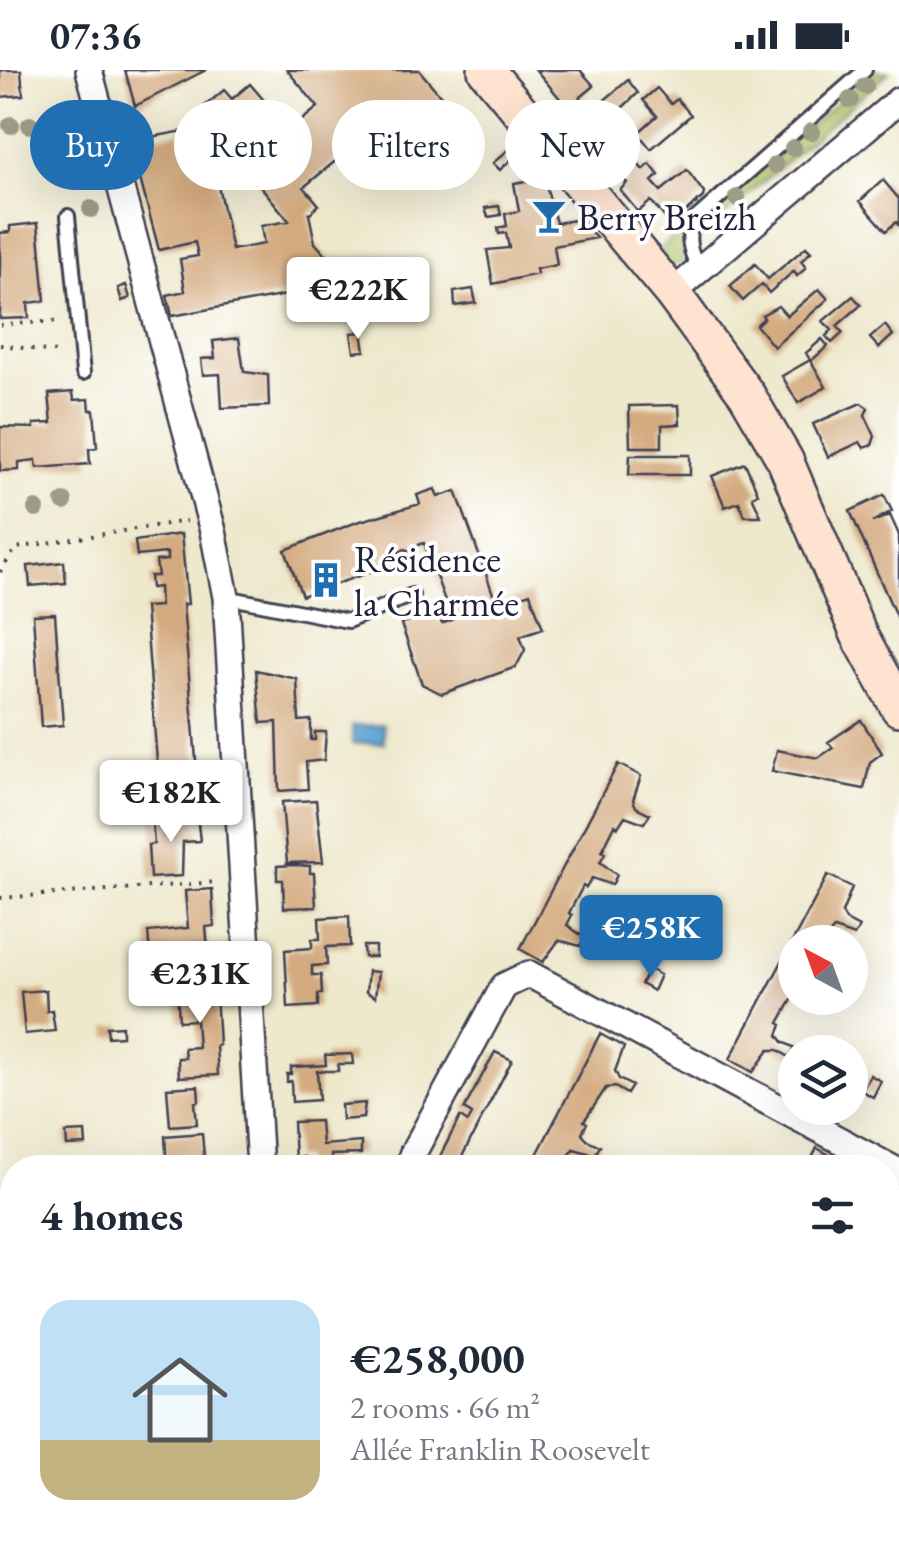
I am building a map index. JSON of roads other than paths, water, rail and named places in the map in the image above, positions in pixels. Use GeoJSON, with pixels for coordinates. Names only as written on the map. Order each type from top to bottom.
{"type":"FeatureCollection","features":[{"type":"Feature","properties":{"kind":"main road"},"geometry":{"type":"LineString","coordinates":[[486,70],[685,282],[785,460],[859,636],[899,708]]}},
{"type":"Feature","properties":{"kind":"street"},"geometry":{"type":"LineString","coordinates":[[89,70],[209,518],[226,597],[259,1155]]}},
{"type":"Feature","properties":{"kind":"street"},"geometry":{"type":"LineString","coordinates":[[685,282],[899,100]]}},
{"type":"Feature","properties":{"kind":"street"},"geometry":{"type":"LineString","coordinates":[[412,1154],[504,986],[529,974],[867,1155]]}},
{"type":"Feature","properties":{"kind":"lane"},"geometry":{"type":"LineString","coordinates":[[685,282],[691,255],[688,232],[695,219],[865,70]]}},
{"type":"Feature","properties":{"kind":"lane"},"geometry":{"type":"LineString","coordinates":[[68,216],[83,374]]}},
{"type":"Feature","properties":{"kind":"lane"},"geometry":{"type":"LineString","coordinates":[[226,597],[348,621],[412,595]]}},
{"type":"Feature","properties":{"kind":"water"},"geometry":{"type":"Polygon","coordinates":[[[383,725],[384,743],[353,744],[352,726],[383,725]]]}},
{"type":"Feature","properties":{"kind":"place","name":"Berry Breizh"},"geometry":{"type":"Point","coordinates":[549,216]}},
{"type":"Feature","properties":{"kind":"place","name":"Résidence la Charmée"},"geometry":{"type":"Point","coordinates":[326,580]}}]}
